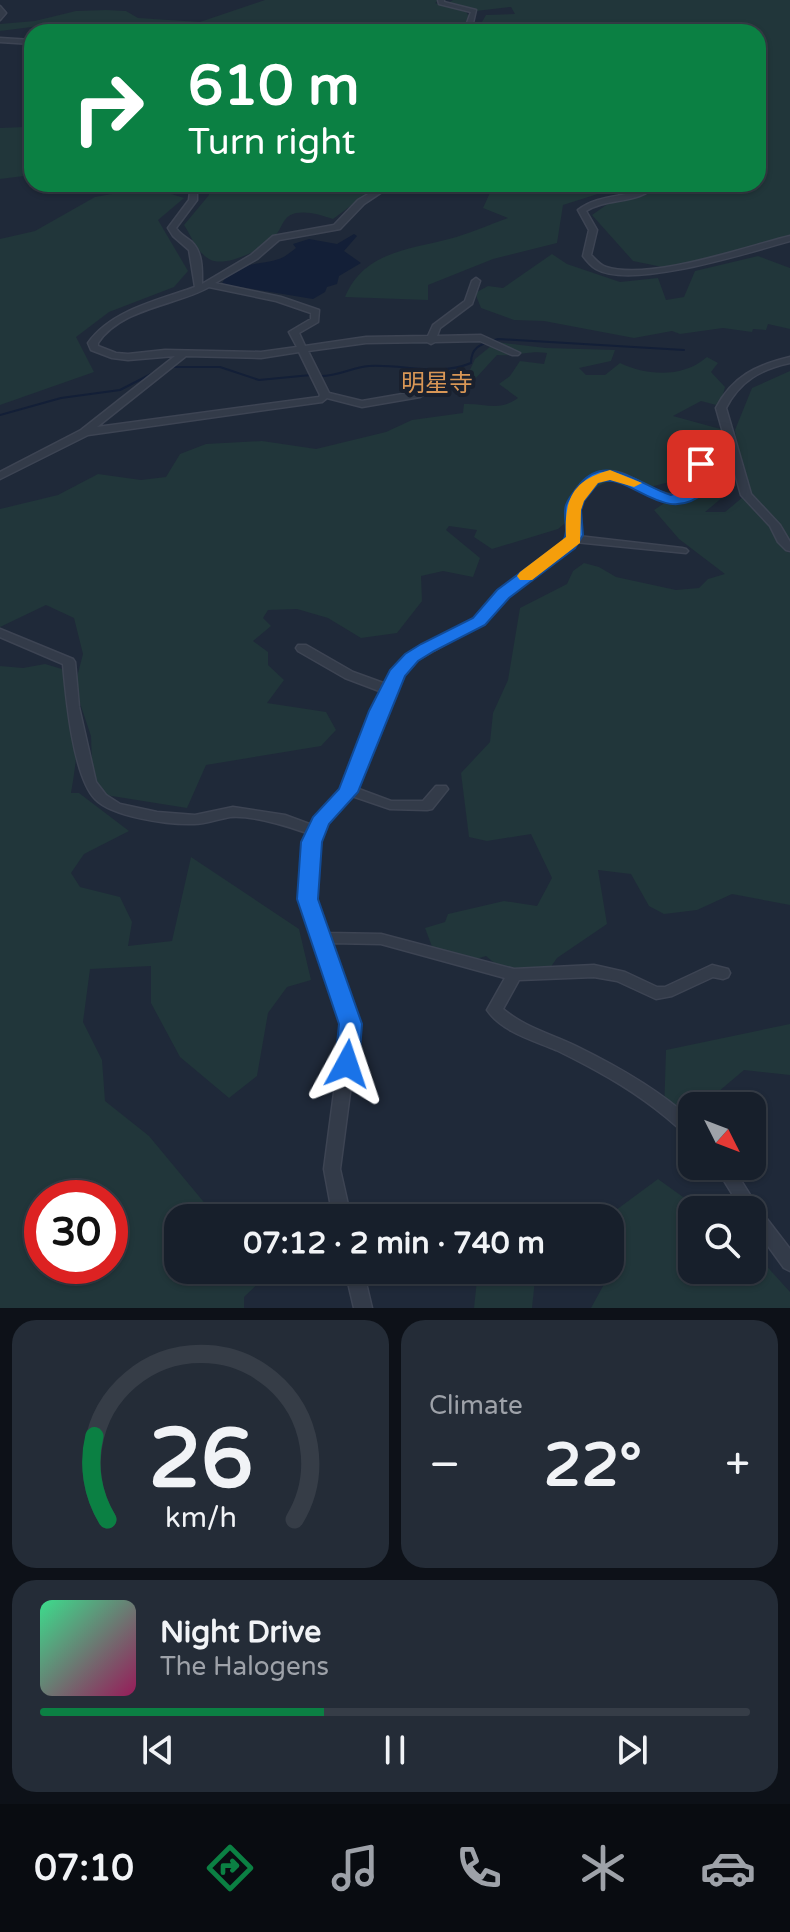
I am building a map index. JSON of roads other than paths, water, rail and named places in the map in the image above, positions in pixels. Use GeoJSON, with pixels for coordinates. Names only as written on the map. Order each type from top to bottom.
{"type":"FeatureCollection","features":[{"type":"Feature","properties":{"kind":"street"},"geometry":{"type":"LineString","coordinates":[[441,0],[441,3],[474,11],[471,24]]}},
{"type":"Feature","properties":{"kind":"street"},"geometry":{"type":"LineString","coordinates":[[0,8],[3,13],[0,18]]}},
{"type":"Feature","properties":{"kind":"street"},"geometry":{"type":"LineString","coordinates":[[0,42],[24,43]]}},
{"type":"Feature","properties":{"kind":"street"},"geometry":{"type":"LineString","coordinates":[[194,192],[193,200],[172,228],[174,234],[191,246],[195,253],[198,285],[278,299],[316,312],[315,320],[294,332],[325,395]]}},
{"type":"Feature","properties":{"kind":"street"},"geometry":{"type":"LineString","coordinates":[[377,192],[361,202],[343,224],[276,238],[254,257],[204,286],[123,317],[99,334],[93,343],[94,348],[115,356],[261,355],[366,340],[488,339],[515,353]]}},
{"type":"Feature","properties":{"kind":"street"},"geometry":{"type":"LineString","coordinates":[[641,192],[596,202],[582,210],[593,230],[588,248],[591,263],[614,273],[629,275],[690,264],[790,238]]}},
{"type":"Feature","properties":{"kind":"street"},"geometry":{"type":"LineString","coordinates":[[431,341],[436,327],[469,302],[476,281]]}},
{"type":"Feature","properties":{"kind":"street"},"geometry":{"type":"LineString","coordinates":[[0,476],[85,432],[183,354]]}},
{"type":"Feature","properties":{"kind":"street"},"geometry":{"type":"LineString","coordinates":[[790,360],[757,369],[727,394],[721,408],[746,495],[775,525],[790,548]]}},
{"type":"Feature","properties":{"kind":"street"},"geometry":{"type":"LineString","coordinates":[[85,432],[277,403],[311,402],[325,395],[362,404],[420,394]]}},
{"type":"Feature","properties":{"kind":"street"},"geometry":{"type":"LineString","coordinates":[[574,539],[573,510],[576,501],[598,477],[619,476],[671,500],[697,492],[701,464],[735,460]]}},
{"type":"Feature","properties":{"kind":"street"},"geometry":{"type":"LineString","coordinates":[[339,1204],[332,1169],[351,1024],[308,899],[314,831],[349,790],[389,690],[397,674],[412,658],[479,621],[503,594],[574,539],[682,551]]}},
{"type":"Feature","properties":{"kind":"street"},"geometry":{"type":"LineString","coordinates":[[0,633],[69,662],[73,707],[90,783],[108,803],[135,813],[195,820],[233,812],[285,820],[314,831]]}},
{"type":"Feature","properties":{"kind":"street"},"geometry":{"type":"LineString","coordinates":[[302,648],[349,675],[389,690]]}},
{"type":"Feature","properties":{"kind":"street"},"geometry":{"type":"LineString","coordinates":[[349,790],[390,805],[427,806],[441,789]]}},
{"type":"Feature","properties":{"kind":"street"},"geometry":{"type":"LineString","coordinates":[[322,938],[381,939],[514,975],[594,971],[620,976],[656,993],[667,992],[712,971],[723,973]]}},
{"type":"Feature","properties":{"kind":"street"},"geometry":{"type":"LineString","coordinates":[[514,975],[497,1004],[495,1010],[500,1015],[514,1025],[568,1049],[668,1106],[678,1116]]}},
{"type":"Feature","properties":{"kind":"street"},"geometry":{"type":"LineString","coordinates":[[766,1230],[790,1263]]}},
{"type":"Feature","properties":{"kind":"street"},"geometry":{"type":"LineString","coordinates":[[357,1284],[363,1308]]}},
{"type":"Feature","properties":{"kind":"water"},"geometry":{"type":"Polygon","coordinates":[[[354,234],[357,236],[344,251],[361,263],[339,276],[337,284],[327,287],[325,292],[313,299],[222,284],[232,271],[283,257],[296,248],[293,244],[309,239],[337,244],[354,234]]]}},
{"type":"Feature","properties":{"kind":"waterway"},"geometry":{"type":"LineString","coordinates":[[319,376],[369,366],[433,370],[458,367],[471,363],[473,352],[479,346],[498,339],[684,350]]}},
{"type":"Feature","properties":{"kind":"waterway"},"geometry":{"type":"LineString","coordinates":[[170,367],[220,367],[259,380],[311,375]]}},
{"type":"Feature","properties":{"kind":"waterway"},"geometry":{"type":"LineString","coordinates":[[0,415],[61,398],[120,390],[155,372]]}},
{"type":"Feature","properties":{"kind":"district","name":"明星寺"},"geometry":{"type":"Point","coordinates":[437,383]}}]}
